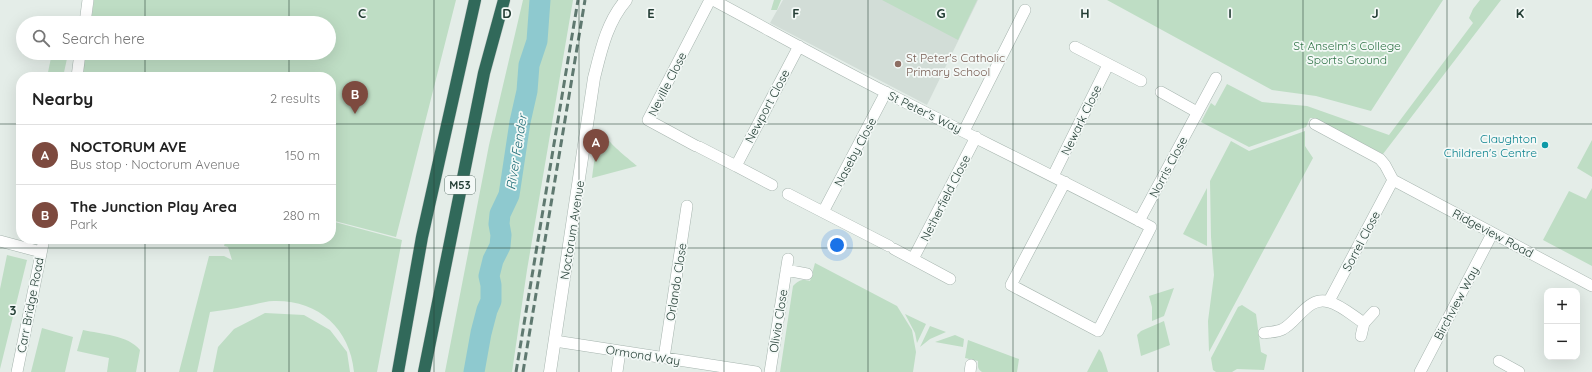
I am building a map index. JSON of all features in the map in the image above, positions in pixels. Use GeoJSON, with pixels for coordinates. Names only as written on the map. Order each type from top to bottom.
{"type":"FeatureCollection","features":[{"type":"Feature","properties":{"kind":"highway","name":"M53"},"geometry":{"type":"LineString","coordinates":[[398,372],[422,237],[475,0]]}},
{"type":"Feature","properties":{"kind":"highway","name":"M53"},"geometry":{"type":"LineString","coordinates":[[424,372],[484,73],[504,0]]}},
{"type":"Feature","properties":{"kind":"street"},"geometry":{"type":"LineString","coordinates":[[86,16],[88,0]]}},
{"type":"Feature","properties":{"kind":"street","name":"Noctorum Avenue"},"geometry":{"type":"LineString","coordinates":[[550,372],[594,78],[604,39],[618,10],[626,0]]}},
{"type":"Feature","properties":{"kind":"street","name":"Neville Close"},"geometry":{"type":"LineString","coordinates":[[710,0],[648,120],[736,166]]}},
{"type":"Feature","properties":{"kind":"street","name":"St Peter's Way"},"geometry":{"type":"LineString","coordinates":[[713,0],[886,92],[1139,221]]}},
{"type":"Feature","properties":{"kind":"street"},"geometry":{"type":"LineString","coordinates":[[964,131],[1025,10]]}},
{"type":"Feature","properties":{"kind":"street","name":"Newport Close"},"geometry":{"type":"LineString","coordinates":[[736,166],[799,46]]}},
{"type":"Feature","properties":{"kind":"street"},"geometry":{"type":"LineString","coordinates":[[1075,47],[1141,81]]}},
{"type":"Feature","properties":{"kind":"street"},"geometry":{"type":"LineString","coordinates":[[78,72],[79,60]]}},
{"type":"Feature","properties":{"kind":"street","name":"Newark Close"},"geometry":{"type":"LineString","coordinates":[[1053,176],[1108,65]]}},
{"type":"Feature","properties":{"kind":"street","name":"Norris Close"},"geometry":{"type":"LineString","coordinates":[[1139,221],[1216,78]]}},
{"type":"Feature","properties":{"kind":"street","name":"Naseby Close"},"geometry":{"type":"LineString","coordinates":[[823,212],[886,92]]}},
{"type":"Feature","properties":{"kind":"street"},"geometry":{"type":"LineString","coordinates":[[1160,92],[1197,112]]}},
{"type":"Feature","properties":{"kind":"street"},"geometry":{"type":"LineString","coordinates":[[1315,124],[1380,159],[1393,180]]}},
{"type":"Feature","properties":{"kind":"street","name":"Netherfield Close"},"geometry":{"type":"LineString","coordinates":[[913,259],[976,137]]}},
{"type":"Feature","properties":{"kind":"street"},"geometry":{"type":"LineString","coordinates":[[736,166],[772,185]]}},
{"type":"Feature","properties":{"kind":"street","name":"Ridgeview Road"},"geometry":{"type":"LineString","coordinates":[[1393,180],[1592,286]]}},
{"type":"Feature","properties":{"kind":"street","name":"Sorrel Close"},"geometry":{"type":"LineString","coordinates":[[1328,301],[1393,180]]}},
{"type":"Feature","properties":{"kind":"street"},"geometry":{"type":"LineString","coordinates":[[1064,182],[1011,285],[1098,331],[1151,227],[1139,221]]}},
{"type":"Feature","properties":{"kind":"street"},"geometry":{"type":"LineString","coordinates":[[788,194],[950,279]]}},
{"type":"Feature","properties":{"kind":"street","name":"Orlando Close"},"geometry":{"type":"LineString","coordinates":[[664,358],[687,206]]}},
{"type":"Feature","properties":{"kind":"street","name":"Birchview Way"},"geometry":{"type":"LineString","coordinates":[[1420,372],[1492,234]]}},
{"type":"Feature","properties":{"kind":"street"},"geometry":{"type":"LineString","coordinates":[[0,241],[41,252]]}},
{"type":"Feature","properties":{"kind":"street","name":"Carr Bridge Road"},"geometry":{"type":"LineString","coordinates":[[17,372],[43,244]]}},
{"type":"Feature","properties":{"kind":"street","name":"Olivia Close"},"geometry":{"type":"LineString","coordinates":[[770,372],[787,265],[807,274]]}},
{"type":"Feature","properties":{"kind":"street"},"geometry":{"type":"LineString","coordinates":[[1264,333],[1283,329],[1301,312],[1313,304],[1328,301],[1364,322]]}},
{"type":"Feature","properties":{"kind":"street"},"geometry":{"type":"LineString","coordinates":[[1361,336],[1364,322],[1374,312]]}},
{"type":"Feature","properties":{"kind":"street","name":"Ormond Way"},"geometry":{"type":"LineString","coordinates":[[555,341],[664,358],[719,369],[756,372]]}},
{"type":"Feature","properties":{"kind":"street"},"geometry":{"type":"LineString","coordinates":[[617,372],[620,351]]}},
{"type":"Feature","properties":{"kind":"street"},"geometry":{"type":"LineString","coordinates":[[1499,361],[1519,372]]}},
{"type":"Feature","properties":{"kind":"shaded area","name":"St Peter's Catholic Primary School"},"geometry":{"type":"Polygon","coordinates":[[[783,0],[978,0],[927,105],[770,23],[783,0]]]}},
{"type":"Feature","properties":{"kind":"green space"},"geometry":{"type":"Polygon","coordinates":[[[94,0],[456,0],[396,237],[336,221],[336,72],[83,72],[85,60],[336,60],[336,16],[92,16],[94,0]]]}},
{"type":"Feature","properties":{"kind":"green space"},"geometry":{"type":"Polygon","coordinates":[[[523,0],[573,0],[527,270],[512,372],[445,372],[489,145],[523,0]]]}},
{"type":"Feature","properties":{"kind":"green space"},"geometry":{"type":"Polygon","coordinates":[[[774,0],[781,0],[777,10],[771,10],[774,0]]]}},
{"type":"Feature","properties":{"kind":"green space"},"geometry":{"type":"Polygon","coordinates":[[[882,0],[977,0],[958,40],[882,0]]]}},
{"type":"Feature","properties":{"kind":"green space","name":"St Anselm's College Sports Ground"},"geometry":{"type":"Polygon","coordinates":[[[1107,0],[1443,0],[1371,111],[1316,96],[1272,90],[1107,0]]]}},
{"type":"Feature","properties":{"kind":"green space"},"geometry":{"type":"Polygon","coordinates":[[[1480,0],[1501,0],[1383,154],[1314,118],[1310,118],[1306,127],[1249,147],[1201,122],[1211,103],[1215,106],[1227,84],[1262,102],[1307,106],[1389,135],[1473,23],[1469,18],[1473,9],[1480,0]]]}},
{"type":"Feature","properties":{"kind":"green space"},"geometry":{"type":"Polygon","coordinates":[[[51,60],[67,60],[64,72],[48,72],[51,60]]]}},
{"type":"Feature","properties":{"kind":"green space"},"geometry":{"type":"Polygon","coordinates":[[[1305,131],[1305,146],[1313,158],[1209,352],[1208,321],[1214,275],[1211,237],[1210,181],[1231,141],[1249,151],[1305,131]]]}},
{"type":"Feature","properties":{"kind":"green space"},"geometry":{"type":"Polygon","coordinates":[[[608,139],[637,166],[592,178],[594,142],[608,139]]]}},
{"type":"Feature","properties":{"kind":"green space"},"geometry":{"type":"Polygon","coordinates":[[[1592,140],[1592,177],[1577,168],[1592,140]]]}},
{"type":"Feature","properties":{"kind":"green space"},"geometry":{"type":"Polygon","coordinates":[[[1207,188],[1207,246],[1183,234],[1207,188]]]}},
{"type":"Feature","properties":{"kind":"green space"},"geometry":{"type":"Polygon","coordinates":[[[1592,188],[1592,266],[1543,240],[1569,191],[1586,199],[1592,188]]]}},
{"type":"Feature","properties":{"kind":"green space"},"geometry":{"type":"Polygon","coordinates":[[[336,222],[402,240],[377,372],[354,372],[351,356],[346,342],[339,330],[318,311],[304,305],[274,301],[210,312],[197,372],[179,372],[209,256],[224,256],[232,260],[228,247],[224,246],[225,244],[336,244],[336,222]]]}},
{"type":"Feature","properties":{"kind":"green space"},"geometry":{"type":"Polygon","coordinates":[[[7,255],[27,260],[0,369],[0,289],[7,255]]]}},
{"type":"Feature","properties":{"kind":"green space"},"geometry":{"type":"Polygon","coordinates":[[[815,263],[897,306],[912,330],[916,352],[913,372],[780,372],[793,286],[801,280],[810,281],[815,263]]]}},
{"type":"Feature","properties":{"kind":"green space"},"geometry":{"type":"Polygon","coordinates":[[[1174,288],[1164,316],[1152,321],[1152,307],[1149,296],[1174,288]]]}},
{"type":"Feature","properties":{"kind":"green space"},"geometry":{"type":"Polygon","coordinates":[[[1242,305],[1256,314],[1261,352],[1267,355],[1264,370],[1237,369],[1232,372],[1216,372],[1213,370],[1211,358],[1238,307],[1242,305]]]}},
{"type":"Feature","properties":{"kind":"green space"},"geometry":{"type":"Polygon","coordinates":[[[265,313],[304,315],[330,330],[347,352],[350,372],[213,372],[218,347],[234,329],[265,313]]]}},
{"type":"Feature","properties":{"kind":"green space"},"geometry":{"type":"Polygon","coordinates":[[[905,314],[926,324],[917,343],[915,333],[905,314]]]}},
{"type":"Feature","properties":{"kind":"green space"},"geometry":{"type":"Polygon","coordinates":[[[1164,321],[1170,345],[1141,356],[1137,335],[1141,331],[1164,321]]]}},
{"type":"Feature","properties":{"kind":"green space"},"geometry":{"type":"Polygon","coordinates":[[[930,326],[946,332],[930,339],[920,347],[930,326]]]}},
{"type":"Feature","properties":{"kind":"green space"},"geometry":{"type":"Polygon","coordinates":[[[42,328],[73,337],[65,372],[31,372],[42,328]]]}},
{"type":"Feature","properties":{"kind":"green space"},"geometry":{"type":"Polygon","coordinates":[[[83,330],[121,338],[135,345],[140,350],[136,372],[107,372],[109,358],[77,351],[83,330]]]}},
{"type":"Feature","properties":{"kind":"green space"},"geometry":{"type":"Polygon","coordinates":[[[955,335],[964,339],[963,347],[935,342],[955,335]]]}},
{"type":"Feature","properties":{"kind":"green space"},"geometry":{"type":"Polygon","coordinates":[[[968,340],[1019,359],[1017,372],[980,371],[978,361],[965,358],[968,340]]]}},
{"type":"Feature","properties":{"kind":"green space"},"geometry":{"type":"Polygon","coordinates":[[[1099,349],[1102,353],[1108,372],[1087,372],[1099,349]]]}},
{"type":"Feature","properties":{"kind":"waterway","name":"River Fender"},"geometry":{"type":"LineString","coordinates":[[474,372],[481,333],[491,301],[491,285],[489,276],[493,260],[500,246],[500,214],[509,195],[520,122],[527,91],[529,65],[537,41],[540,0]]}},
{"type":"Feature","properties":{"kind":"railway"},"geometry":{"type":"LineString","coordinates":[[516,372],[578,0]]}},
{"type":"Feature","properties":{"kind":"railway"},"geometry":{"type":"LineString","coordinates":[[523,372],[585,0]]}},
{"type":"Feature","properties":{"kind":"place","name":"St Peter's Catholic Primary School"},"geometry":{"type":"Point","coordinates":[898,64]}},
{"type":"Feature","properties":{"kind":"place","name":"The Junction Play Area"},"geometry":{"type":"Point","coordinates":[355,114]}},
{"type":"Feature","properties":{"kind":"place","name":"Claughton Children's Centre"},"geometry":{"type":"Point","coordinates":[1545,145]}},
{"type":"Feature","properties":{"kind":"place","name":"NOCTORUM AVE"},"geometry":{"type":"Point","coordinates":[596,162]}}]}
